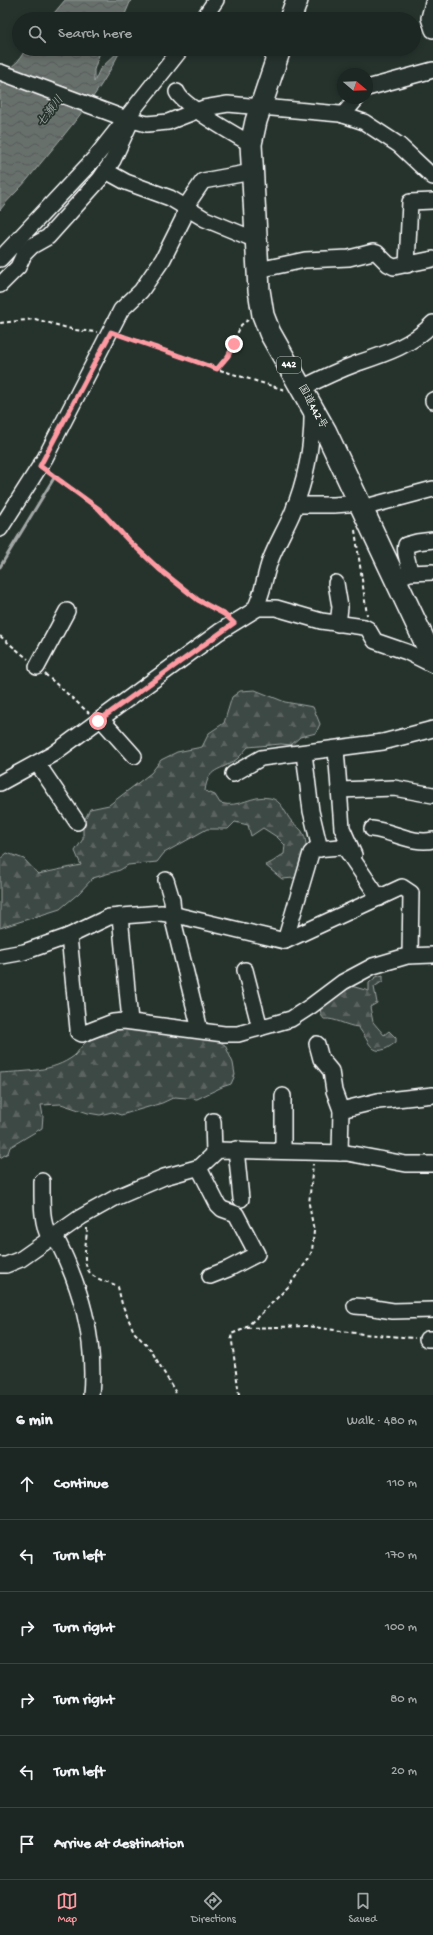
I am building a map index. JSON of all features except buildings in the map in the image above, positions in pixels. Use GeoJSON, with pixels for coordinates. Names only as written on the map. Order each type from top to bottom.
{"type":"FeatureCollection","features":[{"type":"Feature","properties":{"kind":"highway"},"geometry":{"type":"LineString","coordinates":[[293,12],[297,0]]}},
{"type":"Feature","properties":{"kind":"highway","name":"国道442号"},"geometry":{"type":"LineString","coordinates":[[278,56],[251,144],[258,270],[263,315],[270,333],[312,406],[359,513],[403,576],[433,659]]}},
{"type":"Feature","properties":{"kind":"street"},"geometry":{"type":"LineString","coordinates":[[208,12],[216,0]]}},
{"type":"Feature","properties":{"kind":"street"},"geometry":{"type":"LineString","coordinates":[[433,3],[429,18],[433,30]]}},
{"type":"Feature","properties":{"kind":"street"},"geometry":{"type":"LineString","coordinates":[[0,259],[94,159],[176,56]]}},
{"type":"Feature","properties":{"kind":"street"},"geometry":{"type":"LineString","coordinates":[[373,86],[433,70]]}},
{"type":"Feature","properties":{"kind":"street"},"geometry":{"type":"LineString","coordinates":[[0,72],[126,119],[147,124],[161,124],[199,110],[228,104],[343,115],[364,122],[399,145],[433,177]]}},
{"type":"Feature","properties":{"kind":"street"},"geometry":{"type":"LineString","coordinates":[[178,92],[182,100],[199,110],[214,123],[251,144]]}},
{"type":"Feature","properties":{"kind":"street"},"geometry":{"type":"LineString","coordinates":[[343,115],[353,104]]}},
{"type":"Feature","properties":{"kind":"street"},"geometry":{"type":"LineString","coordinates":[[0,285],[18,267],[24,254],[32,246],[48,237],[106,171],[126,119]]}},
{"type":"Feature","properties":{"kind":"street"},"geometry":{"type":"LineString","coordinates":[[106,171],[132,185],[170,198],[186,206],[205,219],[256,240]]}},
{"type":"Feature","properties":{"kind":"street"},"geometry":{"type":"LineString","coordinates":[[0,529],[40,466],[111,332],[121,310],[141,292],[163,259],[183,219],[186,206],[203,181],[252,172]]}},
{"type":"Feature","properties":{"kind":"street"},"geometry":{"type":"LineString","coordinates":[[407,265],[410,202],[433,201]]}},
{"type":"Feature","properties":{"kind":"street"},"geometry":{"type":"LineString","coordinates":[[258,270],[305,260],[348,258],[373,252],[392,266],[407,265],[433,259]]}},
{"type":"Feature","properties":{"kind":"street"},"geometry":{"type":"LineString","coordinates":[[302,388],[337,372],[388,353],[419,336],[433,323]]}},
{"type":"Feature","properties":{"kind":"street"},"geometry":{"type":"LineString","coordinates":[[254,610],[259,601],[270,561],[295,505],[308,464],[312,406]]}},
{"type":"Feature","properties":{"kind":"street"},"geometry":{"type":"LineString","coordinates":[[295,505],[334,505],[359,513],[433,490]]}},
{"type":"Feature","properties":{"kind":"street"},"geometry":{"type":"LineString","coordinates":[[403,576],[410,568],[405,551],[406,546],[416,542],[433,540]]}},
{"type":"Feature","properties":{"kind":"street"},"geometry":{"type":"LineString","coordinates":[[403,576],[433,572]]}},
{"type":"Feature","properties":{"kind":"street"},"geometry":{"type":"LineString","coordinates":[[336,583],[340,607],[338,624]]}},
{"type":"Feature","properties":{"kind":"street"},"geometry":{"type":"LineString","coordinates":[[0,783],[57,751],[234,623],[262,606],[276,608],[315,620],[362,626],[369,631],[375,641],[406,652],[433,665]]}},
{"type":"Feature","properties":{"kind":"street"},"geometry":{"type":"LineString","coordinates":[[37,666],[67,611]]}},
{"type":"Feature","properties":{"kind":"street"},"geometry":{"type":"LineString","coordinates":[[99,720],[134,756]]}},
{"type":"Feature","properties":{"kind":"street"},"geometry":{"type":"LineString","coordinates":[[233,774],[261,758],[383,742],[433,729]]}},
{"type":"Feature","properties":{"kind":"street"},"geometry":{"type":"LineString","coordinates":[[336,749],[342,828],[355,857],[354,861]]}},
{"type":"Feature","properties":{"kind":"street"},"geometry":{"type":"LineString","coordinates":[[304,753],[312,811],[320,849]]}},
{"type":"Feature","properties":{"kind":"street"},"geometry":{"type":"LineString","coordinates":[[37,763],[77,822]]}},
{"type":"Feature","properties":{"kind":"street"},"geometry":{"type":"LineString","coordinates":[[339,790],[394,788],[433,796]]}},
{"type":"Feature","properties":{"kind":"street"},"geometry":{"type":"LineString","coordinates":[[372,829],[387,831],[423,842],[433,840]]}},
{"type":"Feature","properties":{"kind":"street"},"geometry":{"type":"LineString","coordinates":[[285,941],[312,853],[316,849],[342,847],[347,851],[378,898]]}},
{"type":"Feature","properties":{"kind":"street"},"geometry":{"type":"LineString","coordinates":[[166,880],[200,1030]]}},
{"type":"Feature","properties":{"kind":"street"},"geometry":{"type":"LineString","coordinates":[[2,956],[24,952],[69,936],[103,919],[120,916],[161,913],[173,914],[285,941],[402,887],[411,893],[410,956]]}},
{"type":"Feature","properties":{"kind":"street"},"geometry":{"type":"LineString","coordinates":[[120,916],[130,1021]]}},
{"type":"Feature","properties":{"kind":"street"},"geometry":{"type":"LineString","coordinates":[[69,936],[78,1032],[86,1034],[113,1022],[130,1021],[233,1034],[260,1028],[296,1016],[343,982],[360,972],[393,959],[410,956],[433,955]]}},
{"type":"Feature","properties":{"kind":"street"},"geometry":{"type":"LineString","coordinates":[[245,970],[260,1028]]}},
{"type":"Feature","properties":{"kind":"street"},"geometry":{"type":"LineString","coordinates":[[317,1044],[321,1059],[331,1071],[334,1091],[341,1110],[340,1153]]}},
{"type":"Feature","properties":{"kind":"street"},"geometry":{"type":"LineString","coordinates":[[341,1110],[383,1100],[433,1095]]}},
{"type":"Feature","properties":{"kind":"street"},"geometry":{"type":"LineString","coordinates":[[283,1096],[283,1150]]}},
{"type":"Feature","properties":{"kind":"street"},"geometry":{"type":"LineString","coordinates":[[213,1121],[214,1153]]}},
{"type":"Feature","properties":{"kind":"street"},"geometry":{"type":"LineString","coordinates":[[0,1265],[6,1265],[22,1259],[83,1216],[126,1193],[164,1177],[199,1168],[214,1153],[223,1149],[340,1153],[363,1155],[406,1164],[433,1164]]}},
{"type":"Feature","properties":{"kind":"street"},"geometry":{"type":"LineString","coordinates":[[236,1150],[241,1199]]}},
{"type":"Feature","properties":{"kind":"street"},"geometry":{"type":"LineString","coordinates":[[199,1168],[218,1205],[222,1209],[236,1214],[257,1254],[228,1269],[210,1276]]}},
{"type":"Feature","properties":{"kind":"street"},"geometry":{"type":"LineString","coordinates":[[42,1181],[46,1233],[52,1238],[70,1268],[86,1313],[92,1357],[91,1395]]}},
{"type":"Feature","properties":{"kind":"street"},"geometry":{"type":"LineString","coordinates":[[355,1306],[373,1307],[393,1311],[433,1310]]}},
{"type":"Feature","properties":{"kind":"path"},"geometry":{"type":"LineString","coordinates":[[217,369],[228,356],[242,322],[263,315]]}},
{"type":"Feature","properties":{"kind":"path"},"geometry":{"type":"LineString","coordinates":[[0,323],[35,319],[75,330],[111,332],[283,390],[302,388]]}},
{"type":"Feature","properties":{"kind":"path"},"geometry":{"type":"LineString","coordinates":[[40,466],[99,509],[128,540],[159,569],[198,600],[224,614],[234,623]]}},
{"type":"Feature","properties":{"kind":"path"},"geometry":{"type":"LineString","coordinates":[[359,513],[355,538],[369,631]]}},
{"type":"Feature","properties":{"kind":"path"},"geometry":{"type":"LineString","coordinates":[[0,636],[99,720]]}},
{"type":"Feature","properties":{"kind":"path"},"geometry":{"type":"LineString","coordinates":[[246,1328],[288,1286],[310,1256],[314,1231],[310,1199],[314,1152]]}},
{"type":"Feature","properties":{"kind":"path"},"geometry":{"type":"LineString","coordinates":[[83,1216],[87,1229],[84,1254],[89,1270],[96,1277],[118,1287],[122,1304],[134,1332],[151,1350],[177,1395]]}},
{"type":"Feature","properties":{"kind":"path"},"geometry":{"type":"LineString","coordinates":[[239,1395],[231,1334],[246,1328],[306,1326],[363,1334],[430,1339]]}},
{"type":"Feature","properties":{"kind":"green space"},"geometry":{"type":"Polygon","coordinates":[[[255,690],[285,702],[313,707],[320,724],[316,733],[300,737],[291,745],[281,744],[248,747],[237,759],[212,773],[209,777],[205,791],[215,795],[220,803],[227,804],[240,803],[263,797],[278,801],[292,822],[302,831],[304,835],[306,846],[305,858],[301,869],[294,878],[282,879],[265,865],[271,863],[284,854],[285,845],[277,837],[263,828],[251,836],[248,825],[235,822],[228,829],[207,829],[164,853],[157,862],[128,865],[120,870],[93,878],[79,893],[60,909],[0,928],[0,859],[7,853],[24,859],[38,874],[81,865],[75,851],[83,839],[83,823],[90,809],[109,805],[151,773],[161,760],[177,752],[202,747],[209,733],[224,723],[232,697],[240,691],[255,690]]]}},
{"type":"Feature","properties":{"kind":"green space"},"geometry":{"type":"Polygon","coordinates":[[[383,975],[383,981],[374,987],[377,1003],[370,1007],[373,1022],[384,1035],[389,1031],[396,1038],[396,1042],[388,1048],[376,1050],[372,1048],[358,1027],[324,1019],[321,1015],[320,1006],[351,986],[369,991],[369,983],[376,977],[383,975]]]}},
{"type":"Feature","properties":{"kind":"green space"},"geometry":{"type":"Polygon","coordinates":[[[120,1027],[208,1036],[225,1045],[233,1063],[235,1075],[231,1084],[197,1099],[175,1097],[162,1103],[121,1115],[112,1112],[100,1115],[88,1113],[61,1104],[41,1105],[43,1116],[42,1128],[10,1147],[8,1153],[0,1158],[0,1073],[38,1070],[57,1065],[74,1056],[83,1045],[92,1038],[101,1033],[120,1027]]]}},
{"type":"Feature","properties":{"kind":"water"},"geometry":{"type":"Polygon","coordinates":[[[65,0],[131,0],[126,12],[55,12],[65,0]]]}},
{"type":"Feature","properties":{"kind":"water","name":"七瀬川"},"geometry":{"type":"Polygon","coordinates":[[[21,56],[99,56],[94,70],[94,82],[100,69],[114,56],[118,56],[102,84],[78,117],[27,180],[0,210],[0,77],[18,61],[21,56]]]}},
{"type":"Feature","properties":{"kind":"waterway"},"geometry":{"type":"LineString","coordinates":[[0,567],[54,478]]}},
{"type":"Feature","properties":{"kind":"route"},"geometry":{"type":"LineString","coordinates":[[98,721],[219,632],[234,623],[229,617],[202,603],[159,569],[128,540],[99,509],[40,466],[95,359],[111,332],[217,369],[228,356],[234,344]]}}]}
